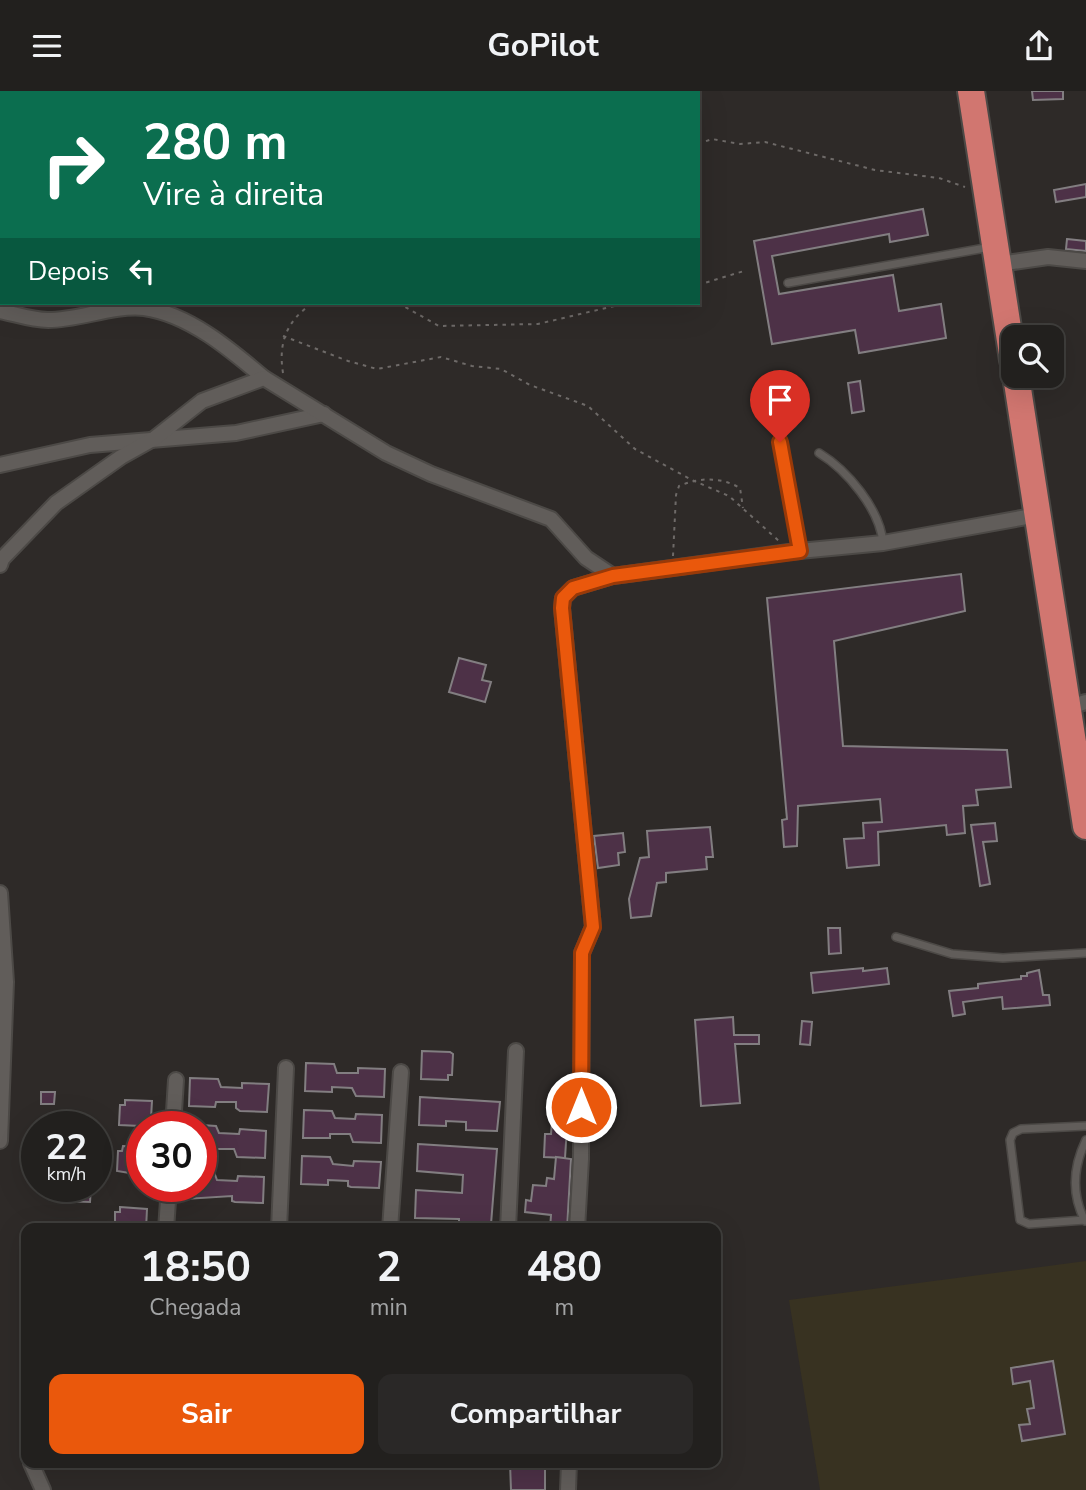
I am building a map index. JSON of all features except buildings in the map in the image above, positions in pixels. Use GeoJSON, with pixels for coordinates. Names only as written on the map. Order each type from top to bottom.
{"type":"FeatureCollection","features":[{"type":"Feature","properties":{"kind":"highway"},"geometry":{"type":"LineString","coordinates":[[971,91],[1008,325]]}},
{"type":"Feature","properties":{"kind":"highway"},"geometry":{"type":"LineString","coordinates":[[1018,388],[1038,515],[1077,704],[1086,826]]}},
{"type":"Feature","properties":{"kind":"street"},"geometry":{"type":"LineString","coordinates":[[997,255],[1086,261]]}},
{"type":"Feature","properties":{"kind":"street"},"geometry":{"type":"LineString","coordinates":[[0,310],[46,320],[144,308],[185,323],[239,356],[264,378],[285,388],[386,453],[431,474],[551,519],[586,558],[613,576]]}},
{"type":"Feature","properties":{"kind":"street"},"geometry":{"type":"LineString","coordinates":[[0,565],[2,559],[56,503],[121,457],[155,438],[202,401],[264,378]]}},
{"type":"Feature","properties":{"kind":"street"},"geometry":{"type":"LineString","coordinates":[[0,465],[90,445],[236,433],[324,414]]}},
{"type":"Feature","properties":{"kind":"street"},"geometry":{"type":"LineString","coordinates":[[577,1223],[581,1159],[582,953],[593,927],[563,598],[573,588],[613,576],[794,551],[883,543],[1038,515]]}},
{"type":"Feature","properties":{"kind":"street"},"geometry":{"type":"LineString","coordinates":[[0,893],[3,983],[0,1141]]}},
{"type":"Feature","properties":{"kind":"street"},"geometry":{"type":"LineString","coordinates":[[508,1223],[516,1051]]}},
{"type":"Feature","properties":{"kind":"street"},"geometry":{"type":"LineString","coordinates":[[279,1223],[286,1068]]}},
{"type":"Feature","properties":{"kind":"street"},"geometry":{"type":"LineString","coordinates":[[390,1223],[401,1072]]}},
{"type":"Feature","properties":{"kind":"street"},"geometry":{"type":"LineString","coordinates":[[174,1111],[176,1080]]}},
{"type":"Feature","properties":{"kind":"street"},"geometry":{"type":"LineString","coordinates":[[166,1223],[168,1202]]}},
{"type":"Feature","properties":{"kind":"street"},"geometry":{"type":"LineString","coordinates":[[34,1468],[43,1490]]}},
{"type":"Feature","properties":{"kind":"street"},"geometry":{"type":"LineString","coordinates":[[568,1490],[569,1468]]}},
{"type":"Feature","properties":{"kind":"lane"},"geometry":{"type":"LineString","coordinates":[[788,283],[997,255]]}},
{"type":"Feature","properties":{"kind":"lane"},"geometry":{"type":"LineString","coordinates":[[793,423],[783,431],[780,442],[794,551]]}},
{"type":"Feature","properties":{"kind":"lane"},"geometry":{"type":"LineString","coordinates":[[819,453],[831,460],[868,503],[883,543]]}},
{"type":"Feature","properties":{"kind":"lane"},"geometry":{"type":"LineString","coordinates":[[896,937],[952,954],[1003,958],[1086,953]]}},
{"type":"Feature","properties":{"kind":"lane"},"geometry":{"type":"LineString","coordinates":[[1086,1126],[1021,1129],[1013,1133],[1010,1140],[1020,1220],[1029,1224],[1085,1221],[1077,1201],[1075,1172],[1086,1140]]}},
{"type":"Feature","properties":{"kind":"path"},"geometry":{"type":"LineString","coordinates":[[700,143],[712,139],[740,144],[765,142],[875,170],[939,178],[965,187],[985,179]]}},
{"type":"Feature","properties":{"kind":"path"},"geometry":{"type":"LineString","coordinates":[[700,284],[744,271]]}},
{"type":"Feature","properties":{"kind":"path"},"geometry":{"type":"LineString","coordinates":[[285,388],[280,355],[283,336],[299,313],[310,305]]}},
{"type":"Feature","properties":{"kind":"path"},"geometry":{"type":"LineString","coordinates":[[402,305],[439,326],[538,324],[619,305]]}},
{"type":"Feature","properties":{"kind":"path"},"geometry":{"type":"LineString","coordinates":[[283,336],[348,362],[377,369],[441,358],[472,366],[501,369],[530,385],[588,406],[635,449],[692,480],[729,496],[794,551]]}},
{"type":"Feature","properties":{"kind":"path"},"geometry":{"type":"LineString","coordinates":[[674,567],[676,495],[679,486],[692,480],[725,480],[740,488],[743,508]]}},
{"type":"Feature","properties":{"kind":"shaded area"},"geometry":{"type":"Polygon","coordinates":[[[1086,1261],[1086,1490],[820,1490],[789,1300],[1086,1261]]]}},
{"type":"Feature","properties":{"kind":"route"},"geometry":{"type":"LineString","coordinates":[[581,1107],[582,953],[593,927],[563,598],[573,588],[613,576],[800,551],[780,442]]}}]}
